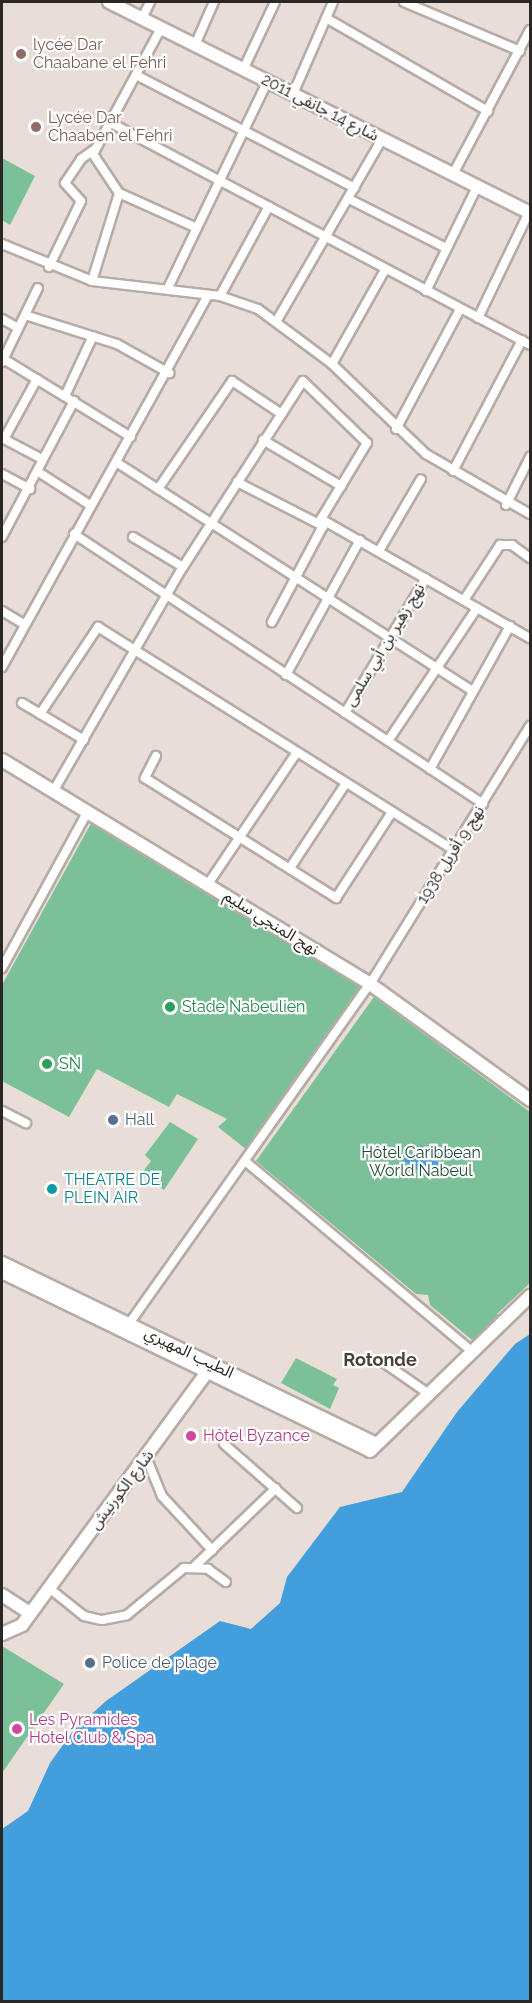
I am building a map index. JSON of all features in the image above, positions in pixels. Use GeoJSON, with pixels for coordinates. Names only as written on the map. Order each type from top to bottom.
{"type":"FeatureCollection","features":[{"type":"Feature","properties":{"kind":"street","name":"شارع 14 جانفي 2011"},"geometry":{"type":"LineString","coordinates":[[110,2],[530,212]]}},
{"type":"Feature","properties":{"kind":"street"},"geometry":{"type":"LineString","coordinates":[[142,18],[150,2]]}},
{"type":"Feature","properties":{"kind":"street"},"geometry":{"type":"LineString","coordinates":[[195,45],[214,2]]}},
{"type":"Feature","properties":{"kind":"street"},"geometry":{"type":"LineString","coordinates":[[243,70],[275,2]]}},
{"type":"Feature","properties":{"kind":"street"},"geometry":{"type":"LineString","coordinates":[[293,94],[333,2]]}},
{"type":"Feature","properties":{"kind":"street"},"geometry":{"type":"LineString","coordinates":[[404,2],[520,51]]}},
{"type":"Feature","properties":{"kind":"street"},"geometry":{"type":"LineString","coordinates":[[326,18],[488,111]]}},
{"type":"Feature","properties":{"kind":"street"},"geometry":{"type":"LineString","coordinates":[[49,267],[81,201],[65,183],[81,159],[94,150],[161,28]]}},
{"type":"Feature","properties":{"kind":"street"},"geometry":{"type":"LineString","coordinates":[[453,174],[531,30]]}},
{"type":"Feature","properties":{"kind":"street"},"geometry":{"type":"LineString","coordinates":[[136,75],[355,188]]}},
{"type":"Feature","properties":{"kind":"street"},"geometry":{"type":"LineString","coordinates":[[168,288],[241,131],[267,82]]}},
{"type":"Feature","properties":{"kind":"street"},"geometry":{"type":"LineString","coordinates":[[109,122],[526,343],[453,471]]}},
{"type":"Feature","properties":{"kind":"street"},"geometry":{"type":"LineString","coordinates":[[276,322],[327,238],[382,139]]}},
{"type":"Feature","properties":{"kind":"street"},"geometry":{"type":"LineString","coordinates":[[94,150],[94,161],[119,193],[197,228]]}},
{"type":"Feature","properties":{"kind":"street"},"geometry":{"type":"LineString","coordinates":[[426,291],[477,187]]}},
{"type":"Feature","properties":{"kind":"street"},"geometry":{"type":"LineString","coordinates":[[92,281],[119,193]]}},
{"type":"Feature","properties":{"kind":"street"},"geometry":{"type":"LineString","coordinates":[[349,199],[446,248]]}},
{"type":"Feature","properties":{"kind":"street"},"geometry":{"type":"LineString","coordinates":[[220,296],[269,206]]}},
{"type":"Feature","properties":{"kind":"street"},"geometry":{"type":"LineString","coordinates":[[478,318],[530,212]]}},
{"type":"Feature","properties":{"kind":"street"},"geometry":{"type":"LineString","coordinates":[[2,244],[49,267],[92,281],[168,288],[207,299],[220,296],[258,309],[332,364],[396,429],[453,471],[506,505],[531,514]]}},
{"type":"Feature","properties":{"kind":"street"},"geometry":{"type":"LineString","coordinates":[[332,364],[385,270]]}},
{"type":"Feature","properties":{"kind":"street"},"geometry":{"type":"LineString","coordinates":[[38,288],[2,360],[131,437]]}},
{"type":"Feature","properties":{"kind":"street"},"geometry":{"type":"LineString","coordinates":[[2,667],[74,534],[169,373],[202,313],[207,299]]}},
{"type":"Feature","properties":{"kind":"street"},"geometry":{"type":"LineString","coordinates":[[396,429],[460,309]]}},
{"type":"Feature","properties":{"kind":"street"},"geometry":{"type":"LineString","coordinates":[[25,315],[93,336],[169,373]]}},
{"type":"Feature","properties":{"kind":"street"},"geometry":{"type":"LineString","coordinates":[[2,319],[18,328]]}},
{"type":"Feature","properties":{"kind":"street"},"geometry":{"type":"LineString","coordinates":[[64,396],[93,336]]}},
{"type":"Feature","properties":{"kind":"street"},"geometry":{"type":"LineString","coordinates":[[37,379],[4,439],[42,459]]}},
{"type":"Feature","properties":{"kind":"street"},"geometry":{"type":"LineString","coordinates":[[158,489],[231,381],[280,413]]}},
{"type":"Feature","properties":{"kind":"street"},"geometry":{"type":"LineString","coordinates":[[54,790],[183,567],[280,413],[303,382],[366,441],[272,622]]}},
{"type":"Feature","properties":{"kind":"street"},"geometry":{"type":"LineString","coordinates":[[2,537],[40,473],[42,459],[74,402]]}},
{"type":"Feature","properties":{"kind":"street"},"geometry":{"type":"LineString","coordinates":[[263,440],[341,486]]}},
{"type":"Feature","properties":{"kind":"street"},"geometry":{"type":"LineString","coordinates":[[506,505],[531,457]]}},
{"type":"Feature","properties":{"kind":"street"},"geometry":{"type":"LineString","coordinates":[[116,462],[435,670],[473,691]]}},
{"type":"Feature","properties":{"kind":"street"},"geometry":{"type":"LineString","coordinates":[[40,473],[90,506]]}},
{"type":"Feature","properties":{"kind":"street"},"geometry":{"type":"LineString","coordinates":[[2,474],[30,489]]}},
{"type":"Feature","properties":{"kind":"street"},"geometry":{"type":"LineString","coordinates":[[379,551],[421,479]]}},
{"type":"Feature","properties":{"kind":"street"},"geometry":{"type":"LineString","coordinates":[[237,482],[360,540],[531,638]]}},
{"type":"Feature","properties":{"kind":"street"},"geometry":{"type":"LineString","coordinates":[[74,534],[483,804]]}},
{"type":"Feature","properties":{"kind":"street"},"geometry":{"type":"LineString","coordinates":[[133,537],[183,567]]}},
{"type":"Feature","properties":{"kind":"street"},"geometry":{"type":"LineString","coordinates":[[286,675],[360,540]]}},
{"type":"Feature","properties":{"kind":"street"},"geometry":{"type":"LineString","coordinates":[[464,600],[500,544],[512,545],[531,558]]}},
{"type":"Feature","properties":{"kind":"street","name":"نهج زهير بن أبي سلمى"},"geometry":{"type":"LineString","coordinates":[[345,713],[387,639],[426,578]]}},
{"type":"Feature","properties":{"kind":"street"},"geometry":{"type":"LineString","coordinates":[[388,741],[477,608]]}},
{"type":"Feature","properties":{"kind":"street"},"geometry":{"type":"LineString","coordinates":[[2,611],[24,624]]}},
{"type":"Feature","properties":{"kind":"street"},"geometry":{"type":"LineString","coordinates":[[430,769],[510,626]]}},
{"type":"Feature","properties":{"kind":"street"},"geometry":{"type":"LineString","coordinates":[[40,714],[95,627],[454,850]]}},
{"type":"Feature","properties":{"kind":"street"},"geometry":{"type":"LineString","coordinates":[[22,703],[84,740]]}},
{"type":"Feature","properties":{"kind":"street","name":"نهج 9 أفريل 1938"},"geometry":{"type":"LineString","coordinates":[[126,1328],[370,984],[531,726]]}},
{"type":"Feature","properties":{"kind":"street"},"geometry":{"type":"LineString","coordinates":[[208,884],[297,752]]}},
{"type":"Feature","properties":{"kind":"street"},"geometry":{"type":"LineString","coordinates":[[156,756],[145,778],[338,898],[392,812]]}},
{"type":"Feature","properties":{"kind":"street","name":"نهج المنجي سليم"},"geometry":{"type":"LineString","coordinates":[[2,760],[370,984],[531,1100]]}},
{"type":"Feature","properties":{"kind":"street"},"geometry":{"type":"LineString","coordinates":[[290,868],[346,783]]}},
{"type":"Feature","properties":{"kind":"street"},"geometry":{"type":"LineString","coordinates":[[2,968],[88,811]]}},
{"type":"Feature","properties":{"kind":"street"},"geometry":{"type":"LineString","coordinates":[[3,1114],[26,1123]]}},
{"type":"Feature","properties":{"kind":"street"},"geometry":{"type":"LineString","coordinates":[[245,1161],[473,1352]]}},
{"type":"Feature","properties":{"kind":"street"},"geometry":{"type":"LineString","coordinates":[[3,1268],[374,1448],[531,1296]]}},
{"type":"Feature","properties":{"kind":"street"},"geometry":{"type":"LineString","coordinates":[[383,1362],[429,1394]]}},
{"type":"Feature","properties":{"kind":"street","name":"شارع الكورنيش"},"geometry":{"type":"LineString","coordinates":[[2,1634],[15,1632],[30,1613],[210,1370]]}},
{"type":"Feature","properties":{"kind":"street"},"geometry":{"type":"LineString","coordinates":[[224,1444],[297,1508]]}},
{"type":"Feature","properties":{"kind":"street"},"geometry":{"type":"LineString","coordinates":[[146,1457],[162,1497],[212,1550]]}},
{"type":"Feature","properties":{"kind":"street"},"geometry":{"type":"LineString","coordinates":[[49,1588],[93,1620],[114,1619],[195,1566],[276,1488]]}},
{"type":"Feature","properties":{"kind":"street"},"geometry":{"type":"LineString","coordinates":[[195,1566],[226,1582]]}},
{"type":"Feature","properties":{"kind":"street"},"geometry":{"type":"LineString","coordinates":[[2,1595],[30,1613]]}},
{"type":"Feature","properties":{"kind":"green space"},"geometry":{"type":"Polygon","coordinates":[[[2,158],[35,176],[10,225],[2,220],[2,158]]]}},
{"type":"Feature","properties":{"kind":"green space"},"geometry":{"type":"Polygon","coordinates":[[[94,818],[363,985],[247,1150],[218,1127],[227,1119],[177,1094],[169,1107],[97,1069],[69,1117],[2,1081],[2,985],[94,818]]]}},
{"type":"Feature","properties":{"kind":"green space","name":"Hôtel Caribbean World Nabeul"},"geometry":{"type":"Polygon","coordinates":[[[374,997],[530,1112],[530,1283],[497,1314],[502,1319],[472,1340],[430,1305],[428,1295],[416,1294],[256,1161],[374,997]]]}},
{"type":"Feature","properties":{"kind":"green space"},"geometry":{"type":"Polygon","coordinates":[[[170,1122],[198,1139],[164,1190],[141,1174],[151,1161],[145,1155],[170,1122]]]}},
{"type":"Feature","properties":{"kind":"green space"},"geometry":{"type":"Polygon","coordinates":[[[296,1358],[337,1379],[333,1385],[339,1388],[330,1409],[281,1383],[296,1358]]]}},
{"type":"Feature","properties":{"kind":"green space","name":"Les Pyramides Hotel Club & Spa"},"geometry":{"type":"Polygon","coordinates":[[[2,1646],[64,1684],[2,1773],[2,1646]]]}},
{"type":"Feature","properties":{"kind":"water"},"geometry":{"type":"Polygon","coordinates":[[[421,1145],[428,1151],[425,1156],[441,1164],[438,1175],[429,1174],[422,1163],[417,1170],[403,1160],[421,1145]]]}},
{"type":"Feature","properties":{"kind":"water"},"geometry":{"type":"Polygon","coordinates":[[[530,1334],[530,2001],[2,2001],[2,1829],[28,1811],[50,1763],[73,1731],[106,1701],[220,1621],[251,1629],[280,1603],[287,1577],[340,1507],[402,1492],[457,1412],[515,1344],[530,1334]]]}},
{"type":"Feature","properties":{"kind":"place","name":"lycée Dar Chaabane el Fehri"},"geometry":{"type":"Point","coordinates":[21,54]}},
{"type":"Feature","properties":{"kind":"place","name":"Lycée Dar Chaaben el Fehri"},"geometry":{"type":"Point","coordinates":[36,127]}},
{"type":"Feature","properties":{"kind":"place","name":"Stade Nabeulien"},"geometry":{"type":"Point","coordinates":[170,1007]}},
{"type":"Feature","properties":{"kind":"place","name":"SN"},"geometry":{"type":"Point","coordinates":[47,1064]}},
{"type":"Feature","properties":{"kind":"place","name":"Hall"},"geometry":{"type":"Point","coordinates":[113,1120]}},
{"type":"Feature","properties":{"kind":"place","name":"THEATRE DE PLEIN AIR"},"geometry":{"type":"Point","coordinates":[52,1189]}},
{"type":"Feature","properties":{"kind":"place","name":"Hôtel Byzance"},"geometry":{"type":"Point","coordinates":[191,1436]}},
{"type":"Feature","properties":{"kind":"place","name":"Police de plage"},"geometry":{"type":"Point","coordinates":[90,1663]}},
{"type":"Feature","properties":{"kind":"place","name":"Les Pyramides Hotel Club & Spa"},"geometry":{"type":"Point","coordinates":[17,1729]}},
{"type":"Feature","properties":{"kind":"district","name":"Rotonde"},"geometry":{"type":"Point","coordinates":[380,1360]}}]}
